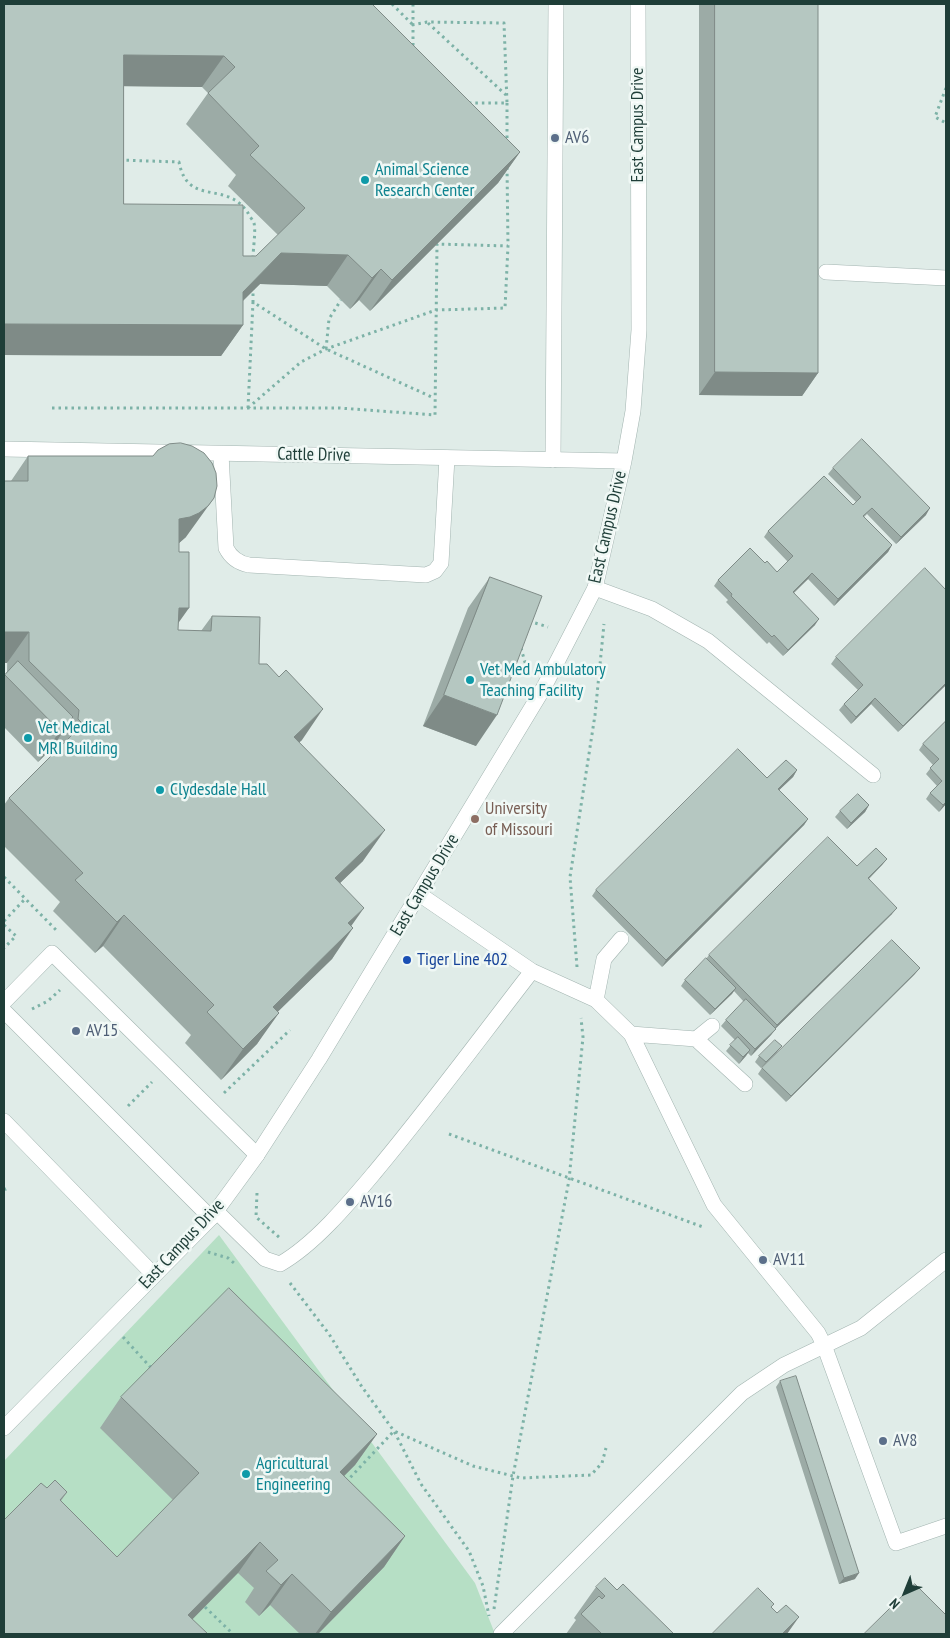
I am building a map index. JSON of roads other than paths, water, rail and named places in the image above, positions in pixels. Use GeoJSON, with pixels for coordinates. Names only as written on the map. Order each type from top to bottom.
{"type":"FeatureCollection","features":[{"type":"Feature","properties":{"kind":"street"},"geometry":{"type":"LineString","coordinates":[[553,460],[556,4]]}},
{"type":"Feature","properties":{"kind":"street","name":"East Campus Drive"},"geometry":{"type":"LineString","coordinates":[[4,1428],[213,1214],[257,1155],[319,1059],[543,689],[595,588],[624,461],[633,411],[639,330],[638,4]]}},
{"type":"Feature","properties":{"kind":"street"},"geometry":{"type":"LineString","coordinates":[[826,272],[946,278]]}},
{"type":"Feature","properties":{"kind":"street","name":"Cattle Drive"},"geometry":{"type":"LineString","coordinates":[[4,449],[624,461]]}},
{"type":"Feature","properties":{"kind":"street"},"geometry":{"type":"LineString","coordinates":[[221,454],[226,548],[229,554],[241,563],[249,565],[426,574],[435,571],[441,563],[447,458]]}},
{"type":"Feature","properties":{"kind":"street"},"geometry":{"type":"LineString","coordinates":[[595,588],[652,609],[708,641],[873,775]]}},
{"type":"Feature","properties":{"kind":"street"},"geometry":{"type":"LineString","coordinates":[[419,894],[532,970],[596,1000],[631,1034],[714,1205],[818,1333],[896,1543],[946,1526]]}},
{"type":"Feature","properties":{"kind":"street"},"geometry":{"type":"LineString","coordinates":[[596,1000],[604,959],[621,939]]}},
{"type":"Feature","properties":{"kind":"street"},"geometry":{"type":"LineString","coordinates":[[4,1002],[52,953],[257,1155]]}},
{"type":"Feature","properties":{"kind":"street"},"geometry":{"type":"LineString","coordinates":[[4,1011],[213,1214],[265,1259],[280,1264],[294,1256],[343,1209],[415,1124],[532,970]]}},
{"type":"Feature","properties":{"kind":"street"},"geometry":{"type":"LineString","coordinates":[[696,1039],[712,1026]]}},
{"type":"Feature","properties":{"kind":"street"},"geometry":{"type":"LineString","coordinates":[[631,1034],[696,1039],[745,1084]]}},
{"type":"Feature","properties":{"kind":"street"},"geometry":{"type":"LineString","coordinates":[[4,1121],[154,1275]]}},
{"type":"Feature","properties":{"kind":"street"},"geometry":{"type":"LineString","coordinates":[[502,1634],[742,1393],[784,1365],[861,1328],[946,1260]]}},
{"type":"Feature","properties":{"kind":"place","name":"AV6"},"geometry":{"type":"Point","coordinates":[555,138]}},
{"type":"Feature","properties":{"kind":"place","name":"Animal Science Research Center"},"geometry":{"type":"Point","coordinates":[365,180]}},
{"type":"Feature","properties":{"kind":"place","name":"Vet Med Ambulatory Teaching Facility"},"geometry":{"type":"Point","coordinates":[470,680]}},
{"type":"Feature","properties":{"kind":"place","name":"Vet Medical MRI Building"},"geometry":{"type":"Point","coordinates":[28,738]}},
{"type":"Feature","properties":{"kind":"place","name":"Clydesdale Hall"},"geometry":{"type":"Point","coordinates":[160,790]}},
{"type":"Feature","properties":{"kind":"place","name":"University of Missouri"},"geometry":{"type":"Point","coordinates":[475,819]}},
{"type":"Feature","properties":{"kind":"place","name":"Tiger Line 402"},"geometry":{"type":"Point","coordinates":[407,960]}},
{"type":"Feature","properties":{"kind":"place","name":"AV15"},"geometry":{"type":"Point","coordinates":[76,1031]}},
{"type":"Feature","properties":{"kind":"place","name":"AV16"},"geometry":{"type":"Point","coordinates":[350,1202]}},
{"type":"Feature","properties":{"kind":"place","name":"AV11"},"geometry":{"type":"Point","coordinates":[763,1260]}},
{"type":"Feature","properties":{"kind":"place","name":"AV8"},"geometry":{"type":"Point","coordinates":[883,1441]}},
{"type":"Feature","properties":{"kind":"place","name":"Agricultural Engineering"},"geometry":{"type":"Point","coordinates":[246,1474]}}]}
